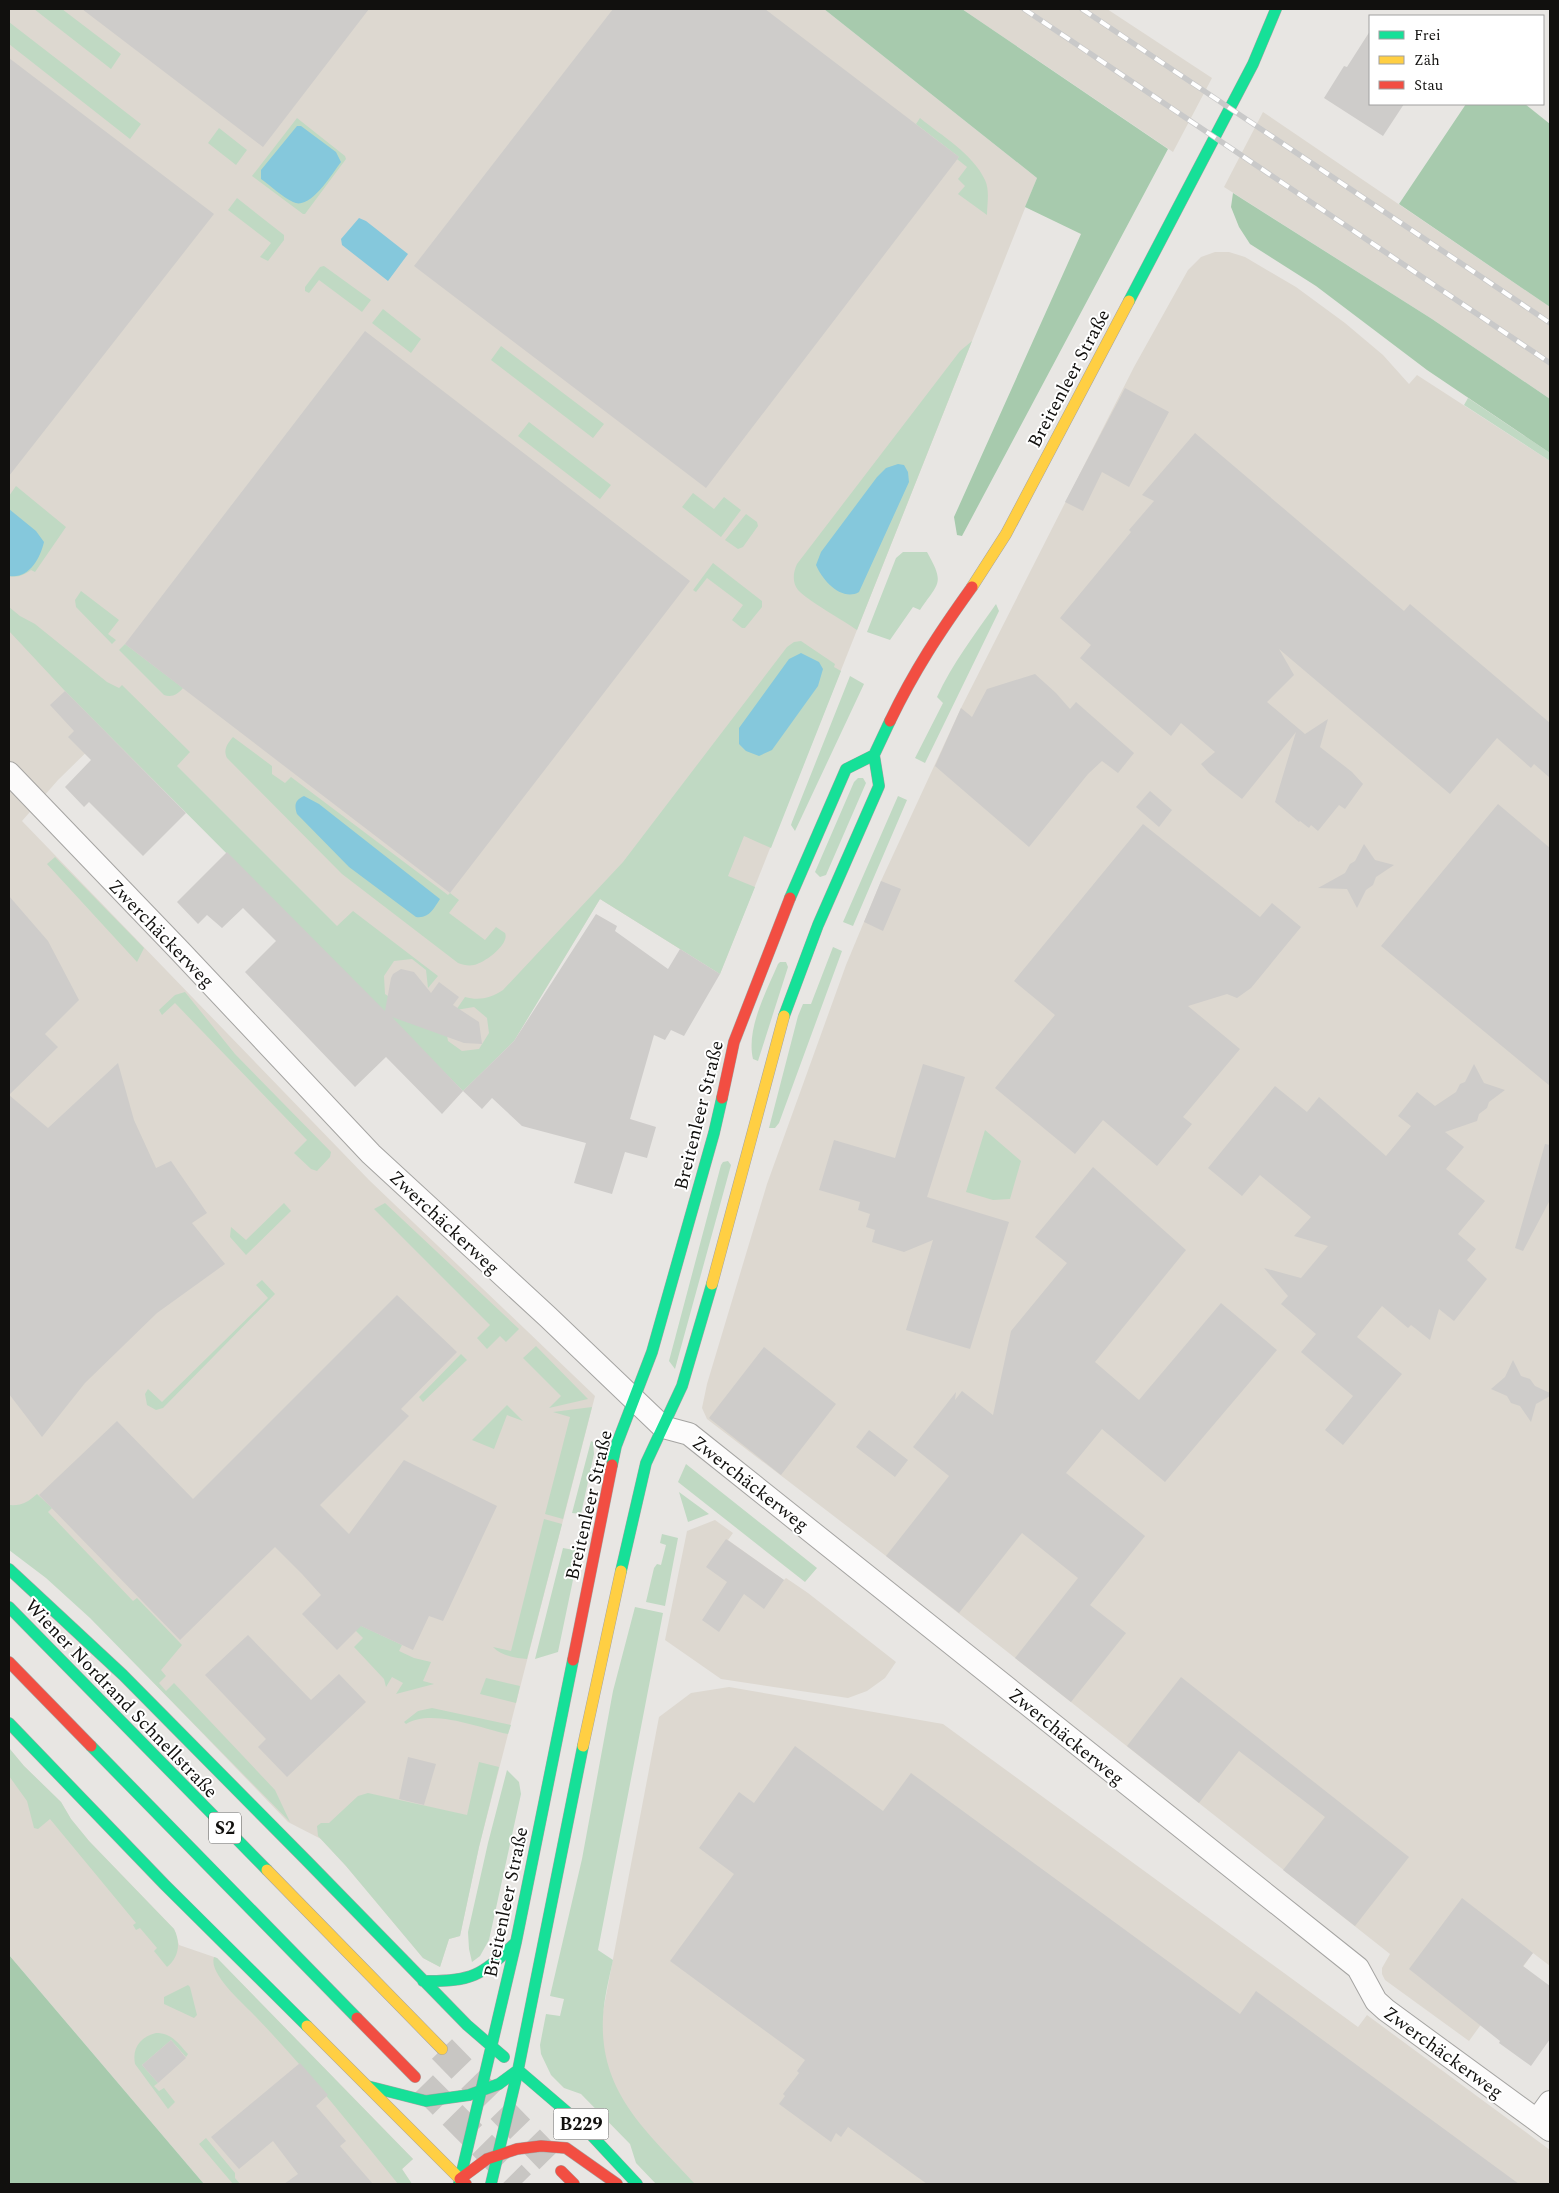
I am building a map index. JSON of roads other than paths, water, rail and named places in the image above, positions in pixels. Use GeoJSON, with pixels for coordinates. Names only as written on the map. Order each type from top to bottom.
{"type":"FeatureCollection","features":[{"type":"Feature","properties":{"kind":"main road","name":"Breitenleer Straße"},"geometry":{"type":"LineString","coordinates":[[462,2182],[481,2090],[516,1942],[616,1446],[654,1344],[714,1133],[734,1042],[752,993],[788,902],[846,769],[874,755],[910,680],[935,638],[979,578],[1006,534],[1252,64],[1276,9]]}},
{"type":"Feature","properties":{"kind":"main road"},"geometry":{"type":"LineString","coordinates":[[491,2184],[518,2070],[601,1656],[646,1463],[682,1386],[719,1260],[777,1036],[789,1001],[848,854],[879,786],[874,755]]}},
{"type":"Feature","properties":{"kind":"main road"},"geometry":{"type":"LineString","coordinates":[[9,1569],[62,1616],[139,1690],[423,1981],[467,2025],[518,2070]]}},
{"type":"Feature","properties":{"kind":"main road","name":"Wiener Nordrand Schnellstraße"},"geometry":{"type":"LineString","coordinates":[[9,1607],[442,2049]]}},
{"type":"Feature","properties":{"kind":"main road","name":"S2"},"geometry":{"type":"LineString","coordinates":[[9,1662],[415,2077]]}},
{"type":"Feature","properties":{"kind":"main road"},"geometry":{"type":"LineString","coordinates":[[9,1723],[165,1885],[462,2182],[476,2166],[498,2154],[541,2146],[566,2148],[617,2184]]}},
{"type":"Feature","properties":{"kind":"main road"},"geometry":{"type":"LineString","coordinates":[[423,1981],[446,1982],[478,1974],[494,1965],[516,1942]]}},
{"type":"Feature","properties":{"kind":"main road"},"geometry":{"type":"LineString","coordinates":[[366,2085],[426,2100],[469,2095],[499,2084],[518,2070]]}},
{"type":"Feature","properties":{"kind":"main road","name":"B229"},"geometry":{"type":"LineString","coordinates":[[518,2070],[581,2124],[637,2184]]}},
{"type":"Feature","properties":{"kind":"main road"},"geometry":{"type":"LineString","coordinates":[[561,2171],[574,2184]]}},
{"type":"Feature","properties":{"kind":"street","name":"Zwerchäckerweg"},"geometry":{"type":"LineString","coordinates":[[9,773],[371,1154],[548,1317],[663,1427],[689,1434],[696,1439],[1358,1968],[1376,2001],[1386,2010],[1546,2117]]}},
{"type":"Feature","properties":{"kind":"water"},"geometry":{"type":"Polygon","coordinates":[[[297,126],[301,126],[336,152],[341,162],[320,190],[306,201],[300,203],[293,202],[261,179],[261,170],[297,126]]]}},
{"type":"Feature","properties":{"kind":"water"},"geometry":{"type":"Polygon","coordinates":[[[359,218],[366,221],[408,254],[388,281],[342,245],[341,239],[359,218]]]}},
{"type":"Feature","properties":{"kind":"water"},"geometry":{"type":"Polygon","coordinates":[[[898,464],[904,465],[908,472],[909,482],[859,592],[846,594],[840,592],[828,583],[816,565],[821,552],[877,477],[886,468],[898,464]]]}},
{"type":"Feature","properties":{"kind":"water"},"geometry":{"type":"Polygon","coordinates":[[[9,509],[36,531],[44,542],[40,555],[28,571],[16,576],[9,576],[9,509]]]}},
{"type":"Feature","properties":{"kind":"water"},"geometry":{"type":"Polygon","coordinates":[[[801,653],[819,662],[823,669],[818,686],[772,750],[759,756],[746,751],[739,744],[739,728],[789,659],[801,653]]]}},
{"type":"Feature","properties":{"kind":"water"},"geometry":{"type":"Polygon","coordinates":[[[304,796],[319,804],[440,899],[431,912],[428,915],[416,917],[349,867],[297,814],[296,803],[304,796]]]}},
{"type":"Feature","properties":{"kind":"tunnel"},"geometry":{"type":"LineString","coordinates":[[442,2049],[551,2161]]}},
{"type":"Feature","properties":{"kind":"tunnel"},"geometry":{"type":"LineString","coordinates":[[423,2085],[521,2184]]}},
{"type":"Feature","properties":{"kind":"railway"},"geometry":{"type":"LineString","coordinates":[[1024,9],[1550,363]]}},
{"type":"Feature","properties":{"kind":"railway"},"geometry":{"type":"LineString","coordinates":[[1082,9],[1550,323]]}}]}
